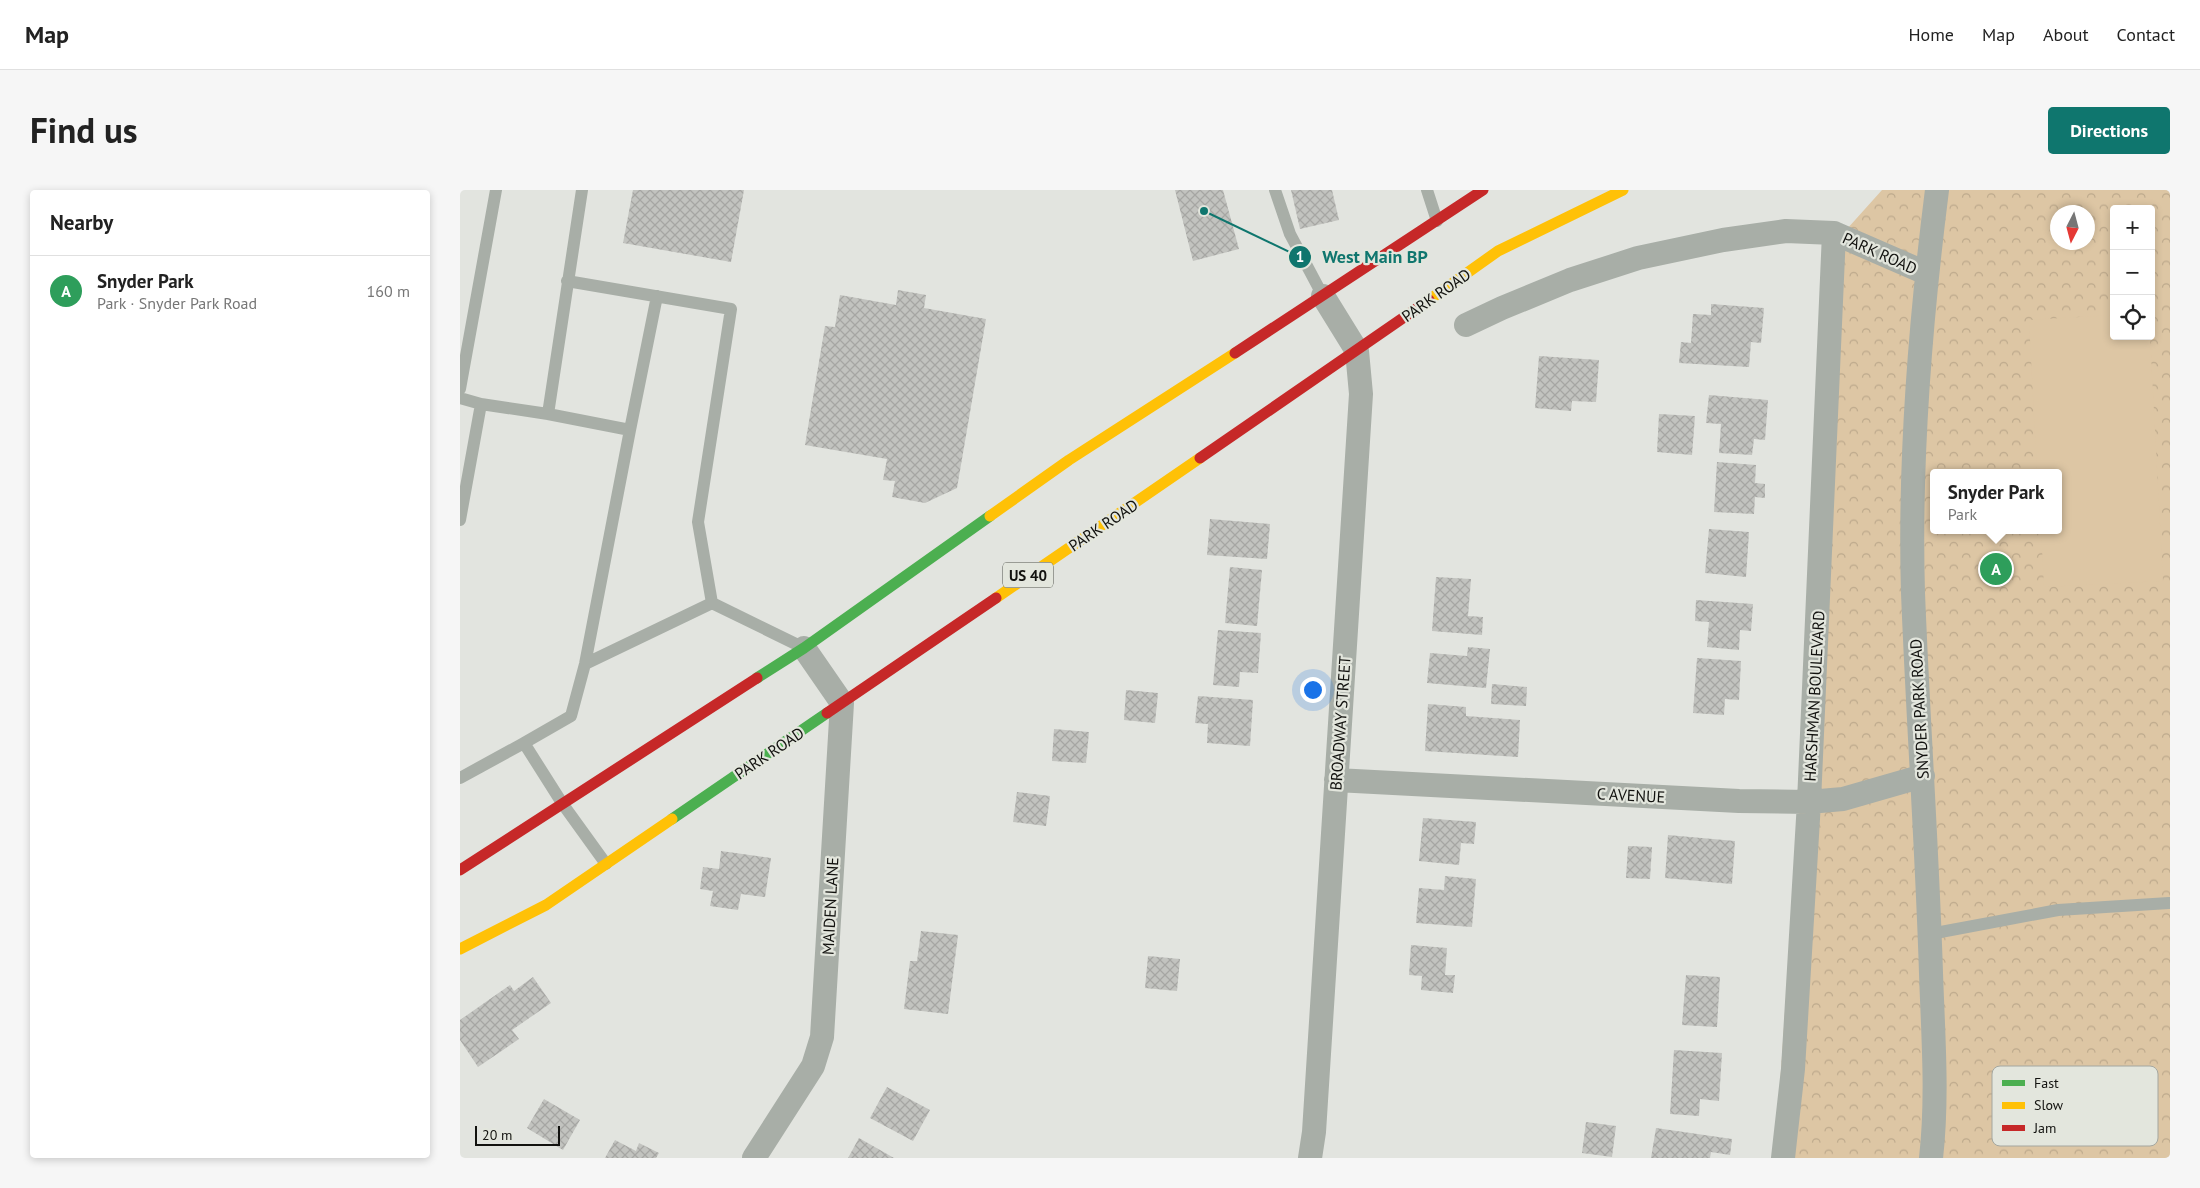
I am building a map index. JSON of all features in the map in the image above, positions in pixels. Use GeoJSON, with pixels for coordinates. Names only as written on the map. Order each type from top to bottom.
{"type":"FeatureCollection","features":[{"type":"Feature","properties":{"kind":"main road"},"geometry":{"type":"LineString","coordinates":[[460,870],[804,648],[1069,460],[1483,190]]}},
{"type":"Feature","properties":{"kind":"main road","name":"PARK ROAD"},"geometry":{"type":"LineString","coordinates":[[460,949],[546,905],[1357,351],[1498,251],[1596,201],[1623,190]]}},
{"type":"Feature","properties":{"kind":"street","name":"PARK ROAD"},"geometry":{"type":"LineString","coordinates":[[1466,325],[1570,280],[1638,258],[1723,240],[1786,232],[1834,233],[1926,273],[1937,190]]}},
{"type":"Feature","properties":{"kind":"street","name":"HARSHMAN BOULEVARD"},"geometry":{"type":"LineString","coordinates":[[1783,1158],[1792,1069],[1809,802],[1834,233]]}},
{"type":"Feature","properties":{"kind":"street","name":"SNYDER PARK ROAD"},"geometry":{"type":"LineString","coordinates":[[1926,273],[1919,350],[1912,487],[1913,592],[1930,934],[1935,1154]]}},
{"type":"Feature","properties":{"kind":"street","name":"BROADWAY STREET"},"geometry":{"type":"LineString","coordinates":[[1310,1158],[1314,1132],[1360,394],[1357,351],[1323,296]]}},
{"type":"Feature","properties":{"kind":"street"},"geometry":{"type":"LineString","coordinates":[[804,648],[842,703]]}},
{"type":"Feature","properties":{"kind":"street","name":"MAIDEN LANE"},"geometry":{"type":"LineString","coordinates":[[754,1158],[813,1066],[822,1037],[842,703]]}},
{"type":"Feature","properties":{"kind":"street","name":"C AVENUE"},"geometry":{"type":"LineString","coordinates":[[1336,780],[1739,801],[1809,802],[1844,799],[1923,776]]}},
{"type":"Feature","properties":{"kind":"lane"},"geometry":{"type":"LineString","coordinates":[[460,389],[496,190]]}},
{"type":"Feature","properties":{"kind":"lane"},"geometry":{"type":"LineString","coordinates":[[548,414],[582,190]]}},
{"type":"Feature","properties":{"kind":"lane"},"geometry":{"type":"LineString","coordinates":[[1274,190],[1290,234],[1323,296]]}},
{"type":"Feature","properties":{"kind":"lane"},"geometry":{"type":"LineString","coordinates":[[1427,190],[1437,221]]}},
{"type":"Feature","properties":{"kind":"lane"},"geometry":{"type":"LineString","coordinates":[[567,281],[731,309],[698,522],[712,603]]}},
{"type":"Feature","properties":{"kind":"lane"},"geometry":{"type":"LineString","coordinates":[[460,778],[571,716],[585,664],[657,296]]}},
{"type":"Feature","properties":{"kind":"lane"},"geometry":{"type":"LineString","coordinates":[[460,398],[481,404],[548,414],[630,430]]}},
{"type":"Feature","properties":{"kind":"lane"},"geometry":{"type":"LineString","coordinates":[[460,520],[481,404]]}},
{"type":"Feature","properties":{"kind":"lane"},"geometry":{"type":"LineString","coordinates":[[712,603],[804,648]]}},
{"type":"Feature","properties":{"kind":"lane"},"geometry":{"type":"LineString","coordinates":[[585,664],[712,603]]}},
{"type":"Feature","properties":{"kind":"lane"},"geometry":{"type":"LineString","coordinates":[[524,743],[562,804],[606,864]]}},
{"type":"Feature","properties":{"kind":"lane"},"geometry":{"type":"LineString","coordinates":[[1930,934],[2058,910],[2169,903]]}},
{"type":"Feature","properties":{"kind":"green space"},"geometry":{"type":"Polygon","coordinates":[[[1882,190],[2170,190],[2170,1158],[1775,1158],[1838,239],[1882,190]]]}},
{"type":"Feature","properties":{"kind":"green space"},"geometry":{"type":"Polygon","coordinates":[[[2110,315],[2110,340],[2150,340],[2163,581],[2044,587],[2041,534],[2062,534],[2062,469],[2037,469],[2029,320],[2110,315]]]}},
{"type":"Feature","properties":{"kind":"building"},"geometry":{"type":"Polygon","coordinates":[[[633,190],[744,190],[731,262],[623,243],[633,190]]]}},
{"type":"Feature","properties":{"kind":"building"},"geometry":{"type":"Polygon","coordinates":[[[1175,190],[1223,190],[1239,249],[1193,261],[1175,190]]]}},
{"type":"Feature","properties":{"kind":"building"},"geometry":{"type":"Polygon","coordinates":[[[1291,190],[1332,190],[1339,220],[1300,229],[1291,190]]]}},
{"type":"Feature","properties":{"kind":"building"},"geometry":{"type":"Polygon","coordinates":[[[898,290],[926,295],[924,308],[986,319],[957,488],[925,503],[892,497],[895,481],[883,480],[887,459],[805,445],[825,326],[835,327],[840,295],[896,305],[898,290]]]}},
{"type":"Feature","properties":{"kind":"building"},"geometry":{"type":"Polygon","coordinates":[[[1711,304],[1764,308],[1761,343],[1751,342],[1749,367],[1679,363],[1681,342],[1691,343],[1693,314],[1711,315],[1711,304]]]}},
{"type":"Feature","properties":{"kind":"building"},"geometry":{"type":"Polygon","coordinates":[[[1539,356],[1599,360],[1596,402],[1572,401],[1571,411],[1535,408],[1539,356]]]}},
{"type":"Feature","properties":{"kind":"building"},"geometry":{"type":"Polygon","coordinates":[[[1709,395],[1768,400],[1765,440],[1754,439],[1752,455],[1719,453],[1721,424],[1706,423],[1709,395]]]}},
{"type":"Feature","properties":{"kind":"building"},"geometry":{"type":"Polygon","coordinates":[[[1659,414],[1695,416],[1692,455],[1657,452],[1659,414]]]}},
{"type":"Feature","properties":{"kind":"building"},"geometry":{"type":"Polygon","coordinates":[[[1717,462],[1756,465],[1755,483],[1765,484],[1765,498],[1755,497],[1754,514],[1714,512],[1717,462]]]}},
{"type":"Feature","properties":{"kind":"building"},"geometry":{"type":"Polygon","coordinates":[[[1210,519],[1270,524],[1267,559],[1207,555],[1210,519]]]}},
{"type":"Feature","properties":{"kind":"building"},"geometry":{"type":"Polygon","coordinates":[[[1709,529],[1749,532],[1746,577],[1705,573],[1709,529]]]}},
{"type":"Feature","properties":{"kind":"building"},"geometry":{"type":"Polygon","coordinates":[[[1230,567],[1262,570],[1257,626],[1225,623],[1230,567]]]}},
{"type":"Feature","properties":{"kind":"building"},"geometry":{"type":"Polygon","coordinates":[[[1436,577],[1471,579],[1468,616],[1483,617],[1482,635],[1432,631],[1436,577]]]}},
{"type":"Feature","properties":{"kind":"building"},"geometry":{"type":"Polygon","coordinates":[[[1696,600],[1753,604],[1751,631],[1740,630],[1739,650],[1707,647],[1709,622],[1695,621],[1696,600]]]}},
{"type":"Feature","properties":{"kind":"building"},"geometry":{"type":"Polygon","coordinates":[[[1218,630],[1261,633],[1258,673],[1240,672],[1239,687],[1213,685],[1218,630]]]}},
{"type":"Feature","properties":{"kind":"building"},"geometry":{"type":"Polygon","coordinates":[[[1468,647],[1490,649],[1486,688],[1427,683],[1430,653],[1467,656],[1468,647]]]}},
{"type":"Feature","properties":{"kind":"building"},"geometry":{"type":"Polygon","coordinates":[[[1697,658],[1741,661],[1739,700],[1725,699],[1724,715],[1693,713],[1697,658]]]}},
{"type":"Feature","properties":{"kind":"building"},"geometry":{"type":"Polygon","coordinates":[[[1492,684],[1527,687],[1526,706],[1491,704],[1492,684]]]}},
{"type":"Feature","properties":{"kind":"building"},"geometry":{"type":"Polygon","coordinates":[[[1126,690],[1158,693],[1155,723],[1124,720],[1126,690]]]}},
{"type":"Feature","properties":{"kind":"building"},"geometry":{"type":"Polygon","coordinates":[[[1198,696],[1253,700],[1250,746],[1207,743],[1208,724],[1195,723],[1198,696]]]}},
{"type":"Feature","properties":{"kind":"building"},"geometry":{"type":"Polygon","coordinates":[[[1428,704],[1466,707],[1466,716],[1520,720],[1518,757],[1425,751],[1428,704]]]}},
{"type":"Feature","properties":{"kind":"building"},"geometry":{"type":"Polygon","coordinates":[[[1054,729],[1089,732],[1086,763],[1052,761],[1054,729]]]}},
{"type":"Feature","properties":{"kind":"building"},"geometry":{"type":"Polygon","coordinates":[[[1017,792],[1050,796],[1046,826],[1013,822],[1017,792]]]}},
{"type":"Feature","properties":{"kind":"building"},"geometry":{"type":"Polygon","coordinates":[[[1423,818],[1476,822],[1474,844],[1461,843],[1459,865],[1419,861],[1423,818]]]}},
{"type":"Feature","properties":{"kind":"building"},"geometry":{"type":"Polygon","coordinates":[[[1668,835],[1735,841],[1732,884],[1665,878],[1668,835]]]}},
{"type":"Feature","properties":{"kind":"building"},"geometry":{"type":"Polygon","coordinates":[[[1628,846],[1652,847],[1650,879],[1626,878],[1628,846]]]}},
{"type":"Feature","properties":{"kind":"building"},"geometry":{"type":"Polygon","coordinates":[[[721,851],[771,858],[765,897],[741,894],[738,910],[710,906],[713,891],[700,889],[703,867],[719,869],[721,851]]]}},
{"type":"Feature","properties":{"kind":"building"},"geometry":{"type":"Polygon","coordinates":[[[1445,876],[1476,879],[1472,927],[1416,923],[1419,888],[1444,890],[1445,876]]]}},
{"type":"Feature","properties":{"kind":"building"},"geometry":{"type":"Polygon","coordinates":[[[921,931],[958,935],[948,1014],[904,1009],[910,961],[917,961],[921,931]]]}},
{"type":"Feature","properties":{"kind":"building"},"geometry":{"type":"Polygon","coordinates":[[[1411,945],[1447,948],[1445,975],[1455,975],[1453,993],[1421,990],[1422,976],[1409,975],[1411,945]]]}},
{"type":"Feature","properties":{"kind":"building"},"geometry":{"type":"Polygon","coordinates":[[[1148,956],[1180,959],[1177,991],[1145,988],[1148,956]]]}},
{"type":"Feature","properties":{"kind":"building"},"geometry":{"type":"Polygon","coordinates":[[[1686,975],[1720,977],[1717,1027],[1682,1025],[1686,975]]]}},
{"type":"Feature","properties":{"kind":"building"},"geometry":{"type":"Polygon","coordinates":[[[533,977],[551,1003],[512,1030],[519,1039],[478,1067],[460,1040],[460,1020],[510,985],[514,991],[533,977]]]}},
{"type":"Feature","properties":{"kind":"building"},"geometry":{"type":"Polygon","coordinates":[[[1674,1050],[1722,1053],[1719,1101],[1700,1099],[1699,1116],[1670,1114],[1674,1050]]]}},
{"type":"Feature","properties":{"kind":"building"},"geometry":{"type":"Polygon","coordinates":[[[887,1087],[930,1110],[913,1141],[870,1118],[887,1087]]]}},
{"type":"Feature","properties":{"kind":"building"},"geometry":{"type":"Polygon","coordinates":[[[544,1099],[580,1120],[563,1150],[527,1128],[544,1099]]]}},
{"type":"Feature","properties":{"kind":"building"},"geometry":{"type":"Polygon","coordinates":[[[1586,1122],[1616,1126],[1612,1157],[1582,1153],[1586,1122]]]}},
{"type":"Feature","properties":{"kind":"building"},"geometry":{"type":"Polygon","coordinates":[[[1656,1128],[1732,1139],[1730,1155],[1711,1152],[1710,1158],[1651,1158],[1656,1128]]]}},
{"type":"Feature","properties":{"kind":"building"},"geometry":{"type":"Polygon","coordinates":[[[859,1138],[894,1158],[848,1158],[859,1138]]]}},
{"type":"Feature","properties":{"kind":"building"},"geometry":{"type":"Polygon","coordinates":[[[615,1140],[636,1151],[639,1143],[659,1153],[656,1158],[605,1158],[615,1140]]]}},
{"type":"Feature","properties":{"kind":"traffic: fast"},"geometry":{"type":"LineString","coordinates":[[757,678],[804,648],[990,516]]}},
{"type":"Feature","properties":{"kind":"traffic: fast"},"geometry":{"type":"LineString","coordinates":[[672,819],[827,713]]}},
{"type":"Feature","properties":{"kind":"traffic: slow"},"geometry":{"type":"LineString","coordinates":[[1429,300],[1498,251],[1623,190]]}},
{"type":"Feature","properties":{"kind":"traffic: slow"},"geometry":{"type":"LineString","coordinates":[[990,516],[1069,460],[1235,353]]}},
{"type":"Feature","properties":{"kind":"traffic: slow"},"geometry":{"type":"LineString","coordinates":[[996,598],[1200,458]]}},
{"type":"Feature","properties":{"kind":"traffic: slow"},"geometry":{"type":"LineString","coordinates":[[460,949],[546,905],[672,819]]}},
{"type":"Feature","properties":{"kind":"traffic: jam"},"geometry":{"type":"LineString","coordinates":[[1235,353],[1483,190]]}},
{"type":"Feature","properties":{"kind":"traffic: jam"},"geometry":{"type":"LineString","coordinates":[[1200,458],[1429,300]]}},
{"type":"Feature","properties":{"kind":"traffic: jam"},"geometry":{"type":"LineString","coordinates":[[827,713],[996,598]]}},
{"type":"Feature","properties":{"kind":"traffic: jam"},"geometry":{"type":"LineString","coordinates":[[460,870],[757,678]]}},
{"type":"Feature","properties":{"kind":"place","name":"West Main BP"},"geometry":{"type":"Point","coordinates":[1204,211]}},
{"type":"Feature","properties":{"kind":"place","name":"Snyder Park"},"geometry":{"type":"Point","coordinates":[1996,569]}}]}
